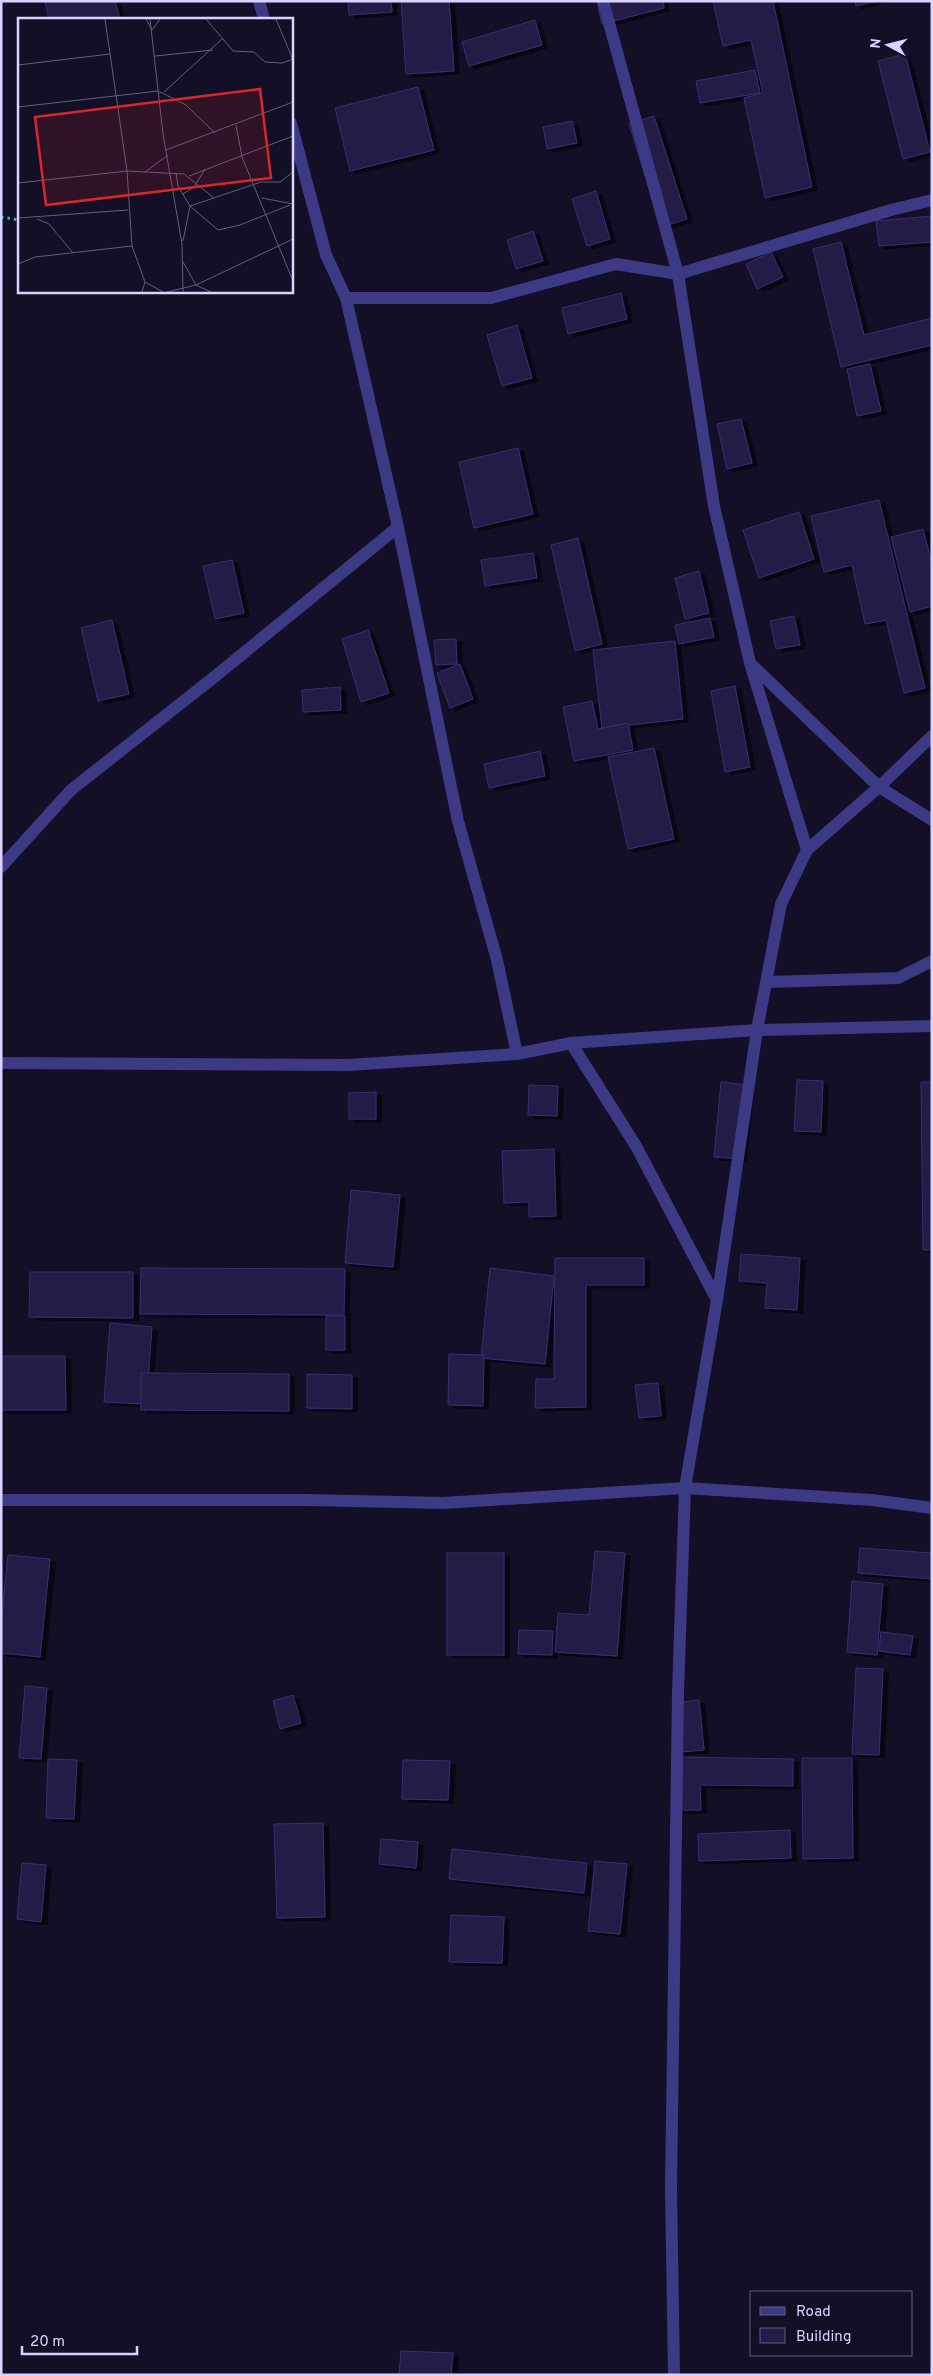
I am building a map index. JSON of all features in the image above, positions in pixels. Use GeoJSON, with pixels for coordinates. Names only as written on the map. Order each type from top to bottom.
{"type":"FeatureCollection","features":[{"type":"Feature","properties":{"kind":"street"},"geometry":{"type":"LineString","coordinates":[[259,1],[264,18]]}},
{"type":"Feature","properties":{"kind":"street"},"geometry":{"type":"LineString","coordinates":[[603,1],[678,274],[714,506],[750,663],[807,850]]}},
{"type":"Feature","properties":{"kind":"street"},"geometry":{"type":"LineString","coordinates":[[292,127],[326,255],[346,298],[398,527],[458,821],[497,960],[517,1054]]}},
{"type":"Feature","properties":{"kind":"street"},"geometry":{"type":"LineString","coordinates":[[346,298],[491,298],[616,264],[678,274],[891,210],[932,200]]}},
{"type":"Feature","properties":{"kind":"street"},"geometry":{"type":"LineString","coordinates":[[1,867],[71,790],[213,678],[398,527]]}},
{"type":"Feature","properties":{"kind":"street"},"geometry":{"type":"LineString","coordinates":[[750,663],[879,787],[932,820]]}},
{"type":"Feature","properties":{"kind":"street"},"geometry":{"type":"LineString","coordinates":[[674,2375],[672,2118],[678,1692],[685,1488],[717,1300],[757,1030],[768,982],[781,904],[807,850],[879,787],[932,736]]}},
{"type":"Feature","properties":{"kind":"street"},"geometry":{"type":"LineString","coordinates":[[768,982],[898,978],[932,961]]}},
{"type":"Feature","properties":{"kind":"street"},"geometry":{"type":"LineString","coordinates":[[1,1063],[348,1065],[517,1054],[571,1044],[757,1030],[932,1026]]}},
{"type":"Feature","properties":{"kind":"street"},"geometry":{"type":"LineString","coordinates":[[571,1044],[636,1146],[717,1300]]}},
{"type":"Feature","properties":{"kind":"street"},"geometry":{"type":"LineString","coordinates":[[1,1500],[306,1500],[443,1503],[685,1488],[872,1500],[932,1508]]}},
{"type":"Feature","properties":{"kind":"path"},"geometry":{"type":"LineString","coordinates":[[1,217],[18,220]]}},
{"type":"Feature","properties":{"kind":"building"},"geometry":{"type":"Polygon","coordinates":[[[45,1],[115,1],[120,18],[49,18],[45,1]]]}},
{"type":"Feature","properties":{"kind":"building"},"geometry":{"type":"Polygon","coordinates":[[[348,1],[391,1],[392,12],[349,15],[348,1]]]}},
{"type":"Feature","properties":{"kind":"building"},"geometry":{"type":"Polygon","coordinates":[[[401,1],[449,1],[454,71],[406,74],[401,1]]]}},
{"type":"Feature","properties":{"kind":"building"},"geometry":{"type":"Polygon","coordinates":[[[597,1],[663,1],[664,8],[602,24],[597,1]]]}},
{"type":"Feature","properties":{"kind":"building"},"geometry":{"type":"Polygon","coordinates":[[[713,1],[773,1],[812,187],[765,198],[744,98],[763,93],[751,40],[723,46],[713,1]]]}},
{"type":"Feature","properties":{"kind":"building"},"geometry":{"type":"Polygon","coordinates":[[[855,1],[876,1],[856,6],[855,1]]]}},
{"type":"Feature","properties":{"kind":"building"},"geometry":{"type":"Polygon","coordinates":[[[535,20],[542,45],[469,66],[462,42],[535,20]]]}},
{"type":"Feature","properties":{"kind":"building"},"geometry":{"type":"Polygon","coordinates":[[[905,54],[930,152],[903,159],[878,61],[905,54]]]}},
{"type":"Feature","properties":{"kind":"building"},"geometry":{"type":"Polygon","coordinates":[[[755,70],[760,93],[700,103],[696,81],[755,70]]]}},
{"type":"Feature","properties":{"kind":"building"},"geometry":{"type":"Polygon","coordinates":[[[418,87],[434,150],[350,171],[335,108],[418,87]]]}},
{"type":"Feature","properties":{"kind":"building"},"geometry":{"type":"Polygon","coordinates":[[[654,116],[687,219],[661,227],[629,124],[654,116]]]}},
{"type":"Feature","properties":{"kind":"building"},"geometry":{"type":"Polygon","coordinates":[[[572,121],[577,143],[547,149],[543,127],[572,121]]]}},
{"type":"Feature","properties":{"kind":"building"},"geometry":{"type":"Polygon","coordinates":[[[596,191],[610,239],[587,246],[572,199],[596,191]]]}},
{"type":"Feature","properties":{"kind":"building"},"geometry":{"type":"Polygon","coordinates":[[[932,216],[932,242],[879,246],[876,221],[932,216]]]}},
{"type":"Feature","properties":{"kind":"building"},"geometry":{"type":"Polygon","coordinates":[[[533,231],[543,261],[516,269],[507,240],[533,231]]]}},
{"type":"Feature","properties":{"kind":"building"},"geometry":{"type":"Polygon","coordinates":[[[841,242],[864,335],[932,318],[932,345],[841,367],[813,249],[841,242]]]}},
{"type":"Feature","properties":{"kind":"building"},"geometry":{"type":"Polygon","coordinates":[[[771,252],[783,277],[757,289],[746,264],[771,252]]]}},
{"type":"Feature","properties":{"kind":"building"},"geometry":{"type":"Polygon","coordinates":[[[621,293],[627,319],[568,334],[562,308],[621,293]]]}},
{"type":"Feature","properties":{"kind":"building"},"geometry":{"type":"Polygon","coordinates":[[[517,325],[532,378],[502,386],[487,335],[517,325]]]}},
{"type":"Feature","properties":{"kind":"building"},"geometry":{"type":"Polygon","coordinates":[[[870,364],[881,411],[857,416],[847,369],[870,364]]]}},
{"type":"Feature","properties":{"kind":"building"},"geometry":{"type":"Polygon","coordinates":[[[741,419],[752,463],[727,469],[717,424],[741,419]]]}},
{"type":"Feature","properties":{"kind":"building"},"geometry":{"type":"Polygon","coordinates":[[[518,448],[533,514],[474,528],[459,462],[518,448]]]}},
{"type":"Feature","properties":{"kind":"building"},"geometry":{"type":"Polygon","coordinates":[[[879,500],[925,688],[904,693],[886,620],[865,624],[852,565],[824,572],[811,516],[879,500]]]}},
{"type":"Feature","properties":{"kind":"building"},"geometry":{"type":"Polygon","coordinates":[[[799,512],[814,559],[759,578],[743,530],[799,512]]]}},
{"type":"Feature","properties":{"kind":"building"},"geometry":{"type":"Polygon","coordinates":[[[923,529],[932,564],[932,606],[910,612],[891,537],[923,529]]]}},
{"type":"Feature","properties":{"kind":"building"},"geometry":{"type":"Polygon","coordinates":[[[578,538],[602,644],[575,651],[551,545],[578,538]]]}},
{"type":"Feature","properties":{"kind":"building"},"geometry":{"type":"Polygon","coordinates":[[[533,553],[537,578],[485,586],[481,560],[533,553]]]}},
{"type":"Feature","properties":{"kind":"building"},"geometry":{"type":"Polygon","coordinates":[[[232,560],[244,613],[215,619],[203,566],[232,560]]]}},
{"type":"Feature","properties":{"kind":"building"},"geometry":{"type":"Polygon","coordinates":[[[699,571],[709,613],[685,619],[675,578],[699,571]]]}},
{"type":"Feature","properties":{"kind":"building"},"geometry":{"type":"Polygon","coordinates":[[[794,616],[800,645],[776,649],[770,621],[794,616]]]}},
{"type":"Feature","properties":{"kind":"building"},"geometry":{"type":"Polygon","coordinates":[[[710,618],[714,637],[679,644],[675,625],[710,618]]]}},
{"type":"Feature","properties":{"kind":"building"},"geometry":{"type":"Polygon","coordinates":[[[112,620],[129,694],[98,701],[81,628],[112,620]]]}},
{"type":"Feature","properties":{"kind":"building"},"geometry":{"type":"Polygon","coordinates":[[[368,630],[389,693],[361,702],[342,639],[368,630]]]}},
{"type":"Feature","properties":{"kind":"building"},"geometry":{"type":"Polygon","coordinates":[[[456,639],[457,664],[436,665],[434,640],[456,639]]]}},
{"type":"Feature","properties":{"kind":"building"},"geometry":{"type":"Polygon","coordinates":[[[675,641],[683,719],[602,728],[593,650],[675,641]]]}},
{"type":"Feature","properties":{"kind":"building"},"geometry":{"type":"Polygon","coordinates":[[[460,664],[473,699],[450,708],[437,673],[460,664]]]}},
{"type":"Feature","properties":{"kind":"building"},"geometry":{"type":"Polygon","coordinates":[[[735,686],[750,767],[725,772],[711,691],[735,686]]]}},
{"type":"Feature","properties":{"kind":"building"},"geometry":{"type":"Polygon","coordinates":[[[340,687],[341,710],[303,712],[302,690],[340,687]]]}},
{"type":"Feature","properties":{"kind":"building"},"geometry":{"type":"Polygon","coordinates":[[[592,701],[598,729],[628,723],[633,750],[574,761],[563,707],[592,701]]]}},
{"type":"Feature","properties":{"kind":"building"},"geometry":{"type":"Polygon","coordinates":[[[654,748],[674,839],[628,849],[608,757],[654,748]]]}},
{"type":"Feature","properties":{"kind":"building"},"geometry":{"type":"Polygon","coordinates":[[[540,751],[545,776],[489,788],[484,764],[540,751]]]}},
{"type":"Feature","properties":{"kind":"building"},"geometry":{"type":"Polygon","coordinates":[[[797,1080],[823,1081],[821,1132],[794,1131],[797,1080]]]}},
{"type":"Feature","properties":{"kind":"building"},"geometry":{"type":"Polygon","coordinates":[[[721,1082],[748,1085],[741,1159],[714,1157],[721,1082]]]}},
{"type":"Feature","properties":{"kind":"building"},"geometry":{"type":"Polygon","coordinates":[[[921,1082],[932,1082],[932,1250],[923,1250],[921,1082]]]}},
{"type":"Feature","properties":{"kind":"building"},"geometry":{"type":"Polygon","coordinates":[[[529,1085],[558,1086],[557,1116],[528,1115],[529,1085]]]}},
{"type":"Feature","properties":{"kind":"building"},"geometry":{"type":"Polygon","coordinates":[[[376,1092],[376,1119],[349,1119],[349,1093],[376,1092]]]}},
{"type":"Feature","properties":{"kind":"building"},"geometry":{"type":"Polygon","coordinates":[[[554,1149],[556,1216],[529,1217],[529,1202],[504,1203],[502,1151],[554,1149]]]}},
{"type":"Feature","properties":{"kind":"building"},"geometry":{"type":"Polygon","coordinates":[[[351,1190],[400,1195],[393,1267],[345,1263],[351,1190]]]}},
{"type":"Feature","properties":{"kind":"building"},"geometry":{"type":"Polygon","coordinates":[[[741,1254],[800,1258],[797,1310],[765,1308],[767,1283],[739,1281],[741,1254]]]}},
{"type":"Feature","properties":{"kind":"building"},"geometry":{"type":"Polygon","coordinates":[[[555,1258],[644,1258],[644,1285],[586,1285],[586,1407],[535,1408],[536,1379],[554,1379],[555,1258]]]}},
{"type":"Feature","properties":{"kind":"building"},"geometry":{"type":"Polygon","coordinates":[[[141,1268],[345,1269],[344,1315],[140,1314],[141,1268]]]}},
{"type":"Feature","properties":{"kind":"building"},"geometry":{"type":"Polygon","coordinates":[[[490,1268],[554,1276],[545,1364],[481,1358],[490,1268]]]}},
{"type":"Feature","properties":{"kind":"building"},"geometry":{"type":"Polygon","coordinates":[[[30,1272],[133,1272],[133,1318],[29,1317],[30,1272]]]}},
{"type":"Feature","properties":{"kind":"building"},"geometry":{"type":"Polygon","coordinates":[[[326,1316],[345,1316],[345,1350],[326,1350],[326,1316]]]}},
{"type":"Feature","properties":{"kind":"building"},"geometry":{"type":"Polygon","coordinates":[[[110,1323],[152,1327],[146,1404],[104,1402],[110,1323]]]}},
{"type":"Feature","properties":{"kind":"building"},"geometry":{"type":"Polygon","coordinates":[[[449,1354],[484,1355],[483,1406],[448,1405],[449,1354]]]}},
{"type":"Feature","properties":{"kind":"building"},"geometry":{"type":"Polygon","coordinates":[[[1,1356],[65,1356],[66,1410],[1,1410],[1,1356]]]}},
{"type":"Feature","properties":{"kind":"building"},"geometry":{"type":"Polygon","coordinates":[[[141,1373],[289,1374],[289,1411],[141,1410],[141,1373]]]}},
{"type":"Feature","properties":{"kind":"building"},"geometry":{"type":"Polygon","coordinates":[[[307,1374],[352,1375],[352,1409],[307,1408],[307,1374]]]}},
{"type":"Feature","properties":{"kind":"building"},"geometry":{"type":"Polygon","coordinates":[[[658,1383],[661,1416],[639,1418],[635,1385],[658,1383]]]}},
{"type":"Feature","properties":{"kind":"building"},"geometry":{"type":"Polygon","coordinates":[[[860,1548],[932,1553],[932,1579],[858,1573],[860,1548]]]}},
{"type":"Feature","properties":{"kind":"building"},"geometry":{"type":"Polygon","coordinates":[[[595,1551],[625,1553],[617,1656],[555,1652],[558,1613],[589,1615],[595,1551]]]}},
{"type":"Feature","properties":{"kind":"building"},"geometry":{"type":"Polygon","coordinates":[[[447,1553],[504,1553],[504,1655],[447,1655],[447,1553]]]}},
{"type":"Feature","properties":{"kind":"building"},"geometry":{"type":"Polygon","coordinates":[[[8,1555],[50,1559],[40,1657],[1,1653],[1,1624],[8,1555]]]}},
{"type":"Feature","properties":{"kind":"building"},"geometry":{"type":"Polygon","coordinates":[[[852,1581],[883,1584],[877,1655],[847,1652],[852,1581]]]}},
{"type":"Feature","properties":{"kind":"building"},"geometry":{"type":"Polygon","coordinates":[[[519,1630],[553,1631],[552,1655],[518,1654],[519,1630]]]}},
{"type":"Feature","properties":{"kind":"building"},"geometry":{"type":"Polygon","coordinates":[[[881,1632],[913,1636],[910,1655],[879,1651],[881,1632]]]}},
{"type":"Feature","properties":{"kind":"building"},"geometry":{"type":"Polygon","coordinates":[[[856,1668],[883,1669],[879,1755],[852,1754],[856,1668]]]}},
{"type":"Feature","properties":{"kind":"building"},"geometry":{"type":"Polygon","coordinates":[[[25,1686],[47,1688],[41,1759],[19,1758],[25,1686]]]}},
{"type":"Feature","properties":{"kind":"building"},"geometry":{"type":"Polygon","coordinates":[[[293,1695],[301,1723],[280,1729],[273,1701],[293,1695]]]}},
{"type":"Feature","properties":{"kind":"building"},"geometry":{"type":"Polygon","coordinates":[[[699,1700],[704,1750],[680,1752],[675,1703],[699,1700]]]}},
{"type":"Feature","properties":{"kind":"building"},"geometry":{"type":"Polygon","coordinates":[[[674,1757],[793,1759],[793,1786],[700,1785],[701,1810],[674,1810],[674,1757]]]}},
{"type":"Feature","properties":{"kind":"building"},"geometry":{"type":"Polygon","coordinates":[[[802,1758],[852,1758],[853,1858],[803,1859],[802,1758]]]}},
{"type":"Feature","properties":{"kind":"building"},"geometry":{"type":"Polygon","coordinates":[[[48,1759],[77,1760],[74,1819],[46,1818],[48,1759]]]}},
{"type":"Feature","properties":{"kind":"building"},"geometry":{"type":"Polygon","coordinates":[[[403,1760],[450,1761],[448,1800],[402,1799],[403,1760]]]}},
{"type":"Feature","properties":{"kind":"building"},"geometry":{"type":"Polygon","coordinates":[[[323,1823],[325,1917],[277,1918],[274,1824],[323,1823]]]}},
{"type":"Feature","properties":{"kind":"building"},"geometry":{"type":"Polygon","coordinates":[[[790,1830],[791,1858],[699,1861],[698,1834],[790,1830]]]}},
{"type":"Feature","properties":{"kind":"building"},"geometry":{"type":"Polygon","coordinates":[[[381,1839],[418,1842],[416,1868],[379,1864],[381,1839]]]}},
{"type":"Feature","properties":{"kind":"building"},"geometry":{"type":"Polygon","coordinates":[[[452,1849],[587,1863],[584,1893],[449,1879],[452,1849]]]}},
{"type":"Feature","properties":{"kind":"building"},"geometry":{"type":"Polygon","coordinates":[[[595,1861],[627,1864],[620,1934],[588,1931],[595,1861]]]}},
{"type":"Feature","properties":{"kind":"building"},"geometry":{"type":"Polygon","coordinates":[[[22,1863],[46,1865],[41,1922],[17,1919],[22,1863]]]}},
{"type":"Feature","properties":{"kind":"building"},"geometry":{"type":"Polygon","coordinates":[[[451,1915],[504,1917],[502,1963],[449,1962],[451,1915]]]}},
{"type":"Feature","properties":{"kind":"building"},"geometry":{"type":"Polygon","coordinates":[[[401,2351],[453,2353],[451,2375],[399,2375],[401,2351]]]}}]}
